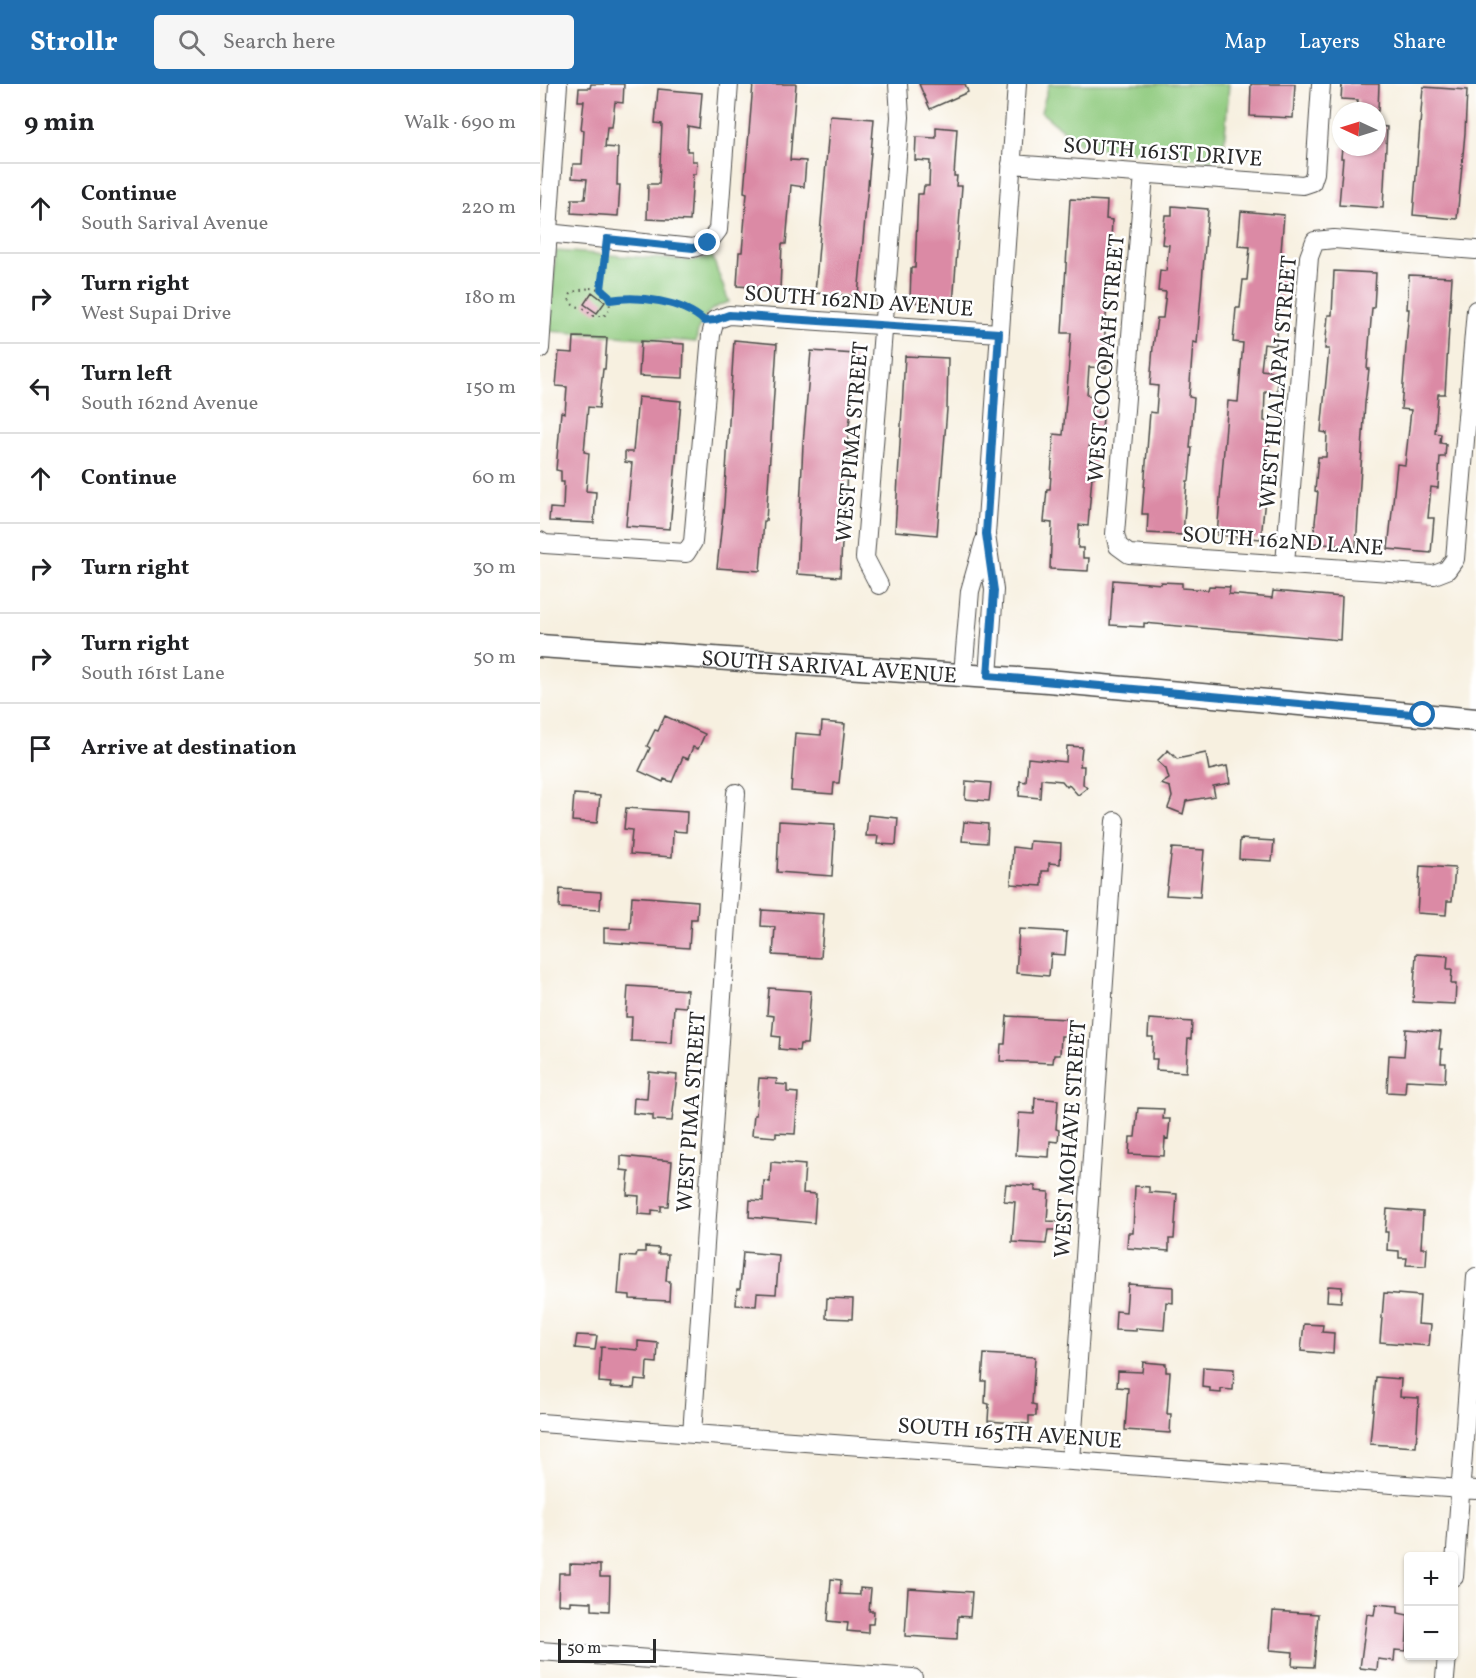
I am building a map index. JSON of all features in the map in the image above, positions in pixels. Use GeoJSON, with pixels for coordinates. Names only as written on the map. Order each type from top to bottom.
{"type":"FeatureCollection","features":[{"type":"Feature","properties":{"kind":"main road","name":"SOUTH SARIVAL AVENUE"},"geometry":{"type":"LineString","coordinates":[[540,646],[988,676],[1476,720]]}},
{"type":"Feature","properties":{"kind":"street"},"geometry":{"type":"LineString","coordinates":[[540,347],[558,84]]}},
{"type":"Feature","properties":{"kind":"street"},"geometry":{"type":"LineString","coordinates":[[547,233],[693,248],[708,243],[718,230],[729,84]]}},
{"type":"Feature","properties":{"kind":"street","name":"WEST PIMA STREET"},"geometry":{"type":"LineString","coordinates":[[879,585],[865,558],[900,117],[898,84]]}},
{"type":"Feature","properties":{"kind":"street"},"geometry":{"type":"LineString","coordinates":[[988,676],[994,591],[986,534],[1017,84]]}},
{"type":"Feature","properties":{"kind":"street","name":"SOUTH 161ST DRIVE"},"geometry":{"type":"LineString","coordinates":[[1011,164],[1303,185],[1312,182],[1315,173],[1321,84]]}},
{"type":"Feature","properties":{"kind":"street","name":"WEST COCOPAH STREET"},"geometry":{"type":"LineString","coordinates":[[1118,546],[1115,534],[1144,174]]}},
{"type":"Feature","properties":{"kind":"street","name":"WEST HUALAPAI STREET"},"geometry":{"type":"LineString","coordinates":[[1285,564],[1309,257],[1315,241],[1334,239],[1476,250]]}},
{"type":"Feature","properties":{"kind":"street","name":"SOUTH 162ND LANE"},"geometry":{"type":"LineString","coordinates":[[1118,546],[1129,554],[1434,575],[1447,570],[1455,559],[1476,310]]}},
{"type":"Feature","properties":{"kind":"street","name":"SOUTH 162ND AVENUE"},"geometry":{"type":"LineString","coordinates":[[715,320],[729,315],[999,333]]}},
{"type":"Feature","properties":{"kind":"street"},"geometry":{"type":"LineString","coordinates":[[540,541],[544,544],[686,553],[693,542],[711,335],[715,320]]}},
{"type":"Feature","properties":{"kind":"street"},"geometry":{"type":"LineString","coordinates":[[963,675],[970,591],[986,534]]}},
{"type":"Feature","properties":{"kind":"street","name":"WEST PIMA STREET"},"geometry":{"type":"LineString","coordinates":[[692,1434],[736,793]]}},
{"type":"Feature","properties":{"kind":"street","name":"WEST MOHAVE STREET"},"geometry":{"type":"LineString","coordinates":[[1071,1461],[1115,821]]}},
{"type":"Feature","properties":{"kind":"street"},"geometry":{"type":"LineString","coordinates":[[1458,1552],[1468,1489],[1476,1277]]}},
{"type":"Feature","properties":{"kind":"street","name":"SOUTH 165TH AVENUE"},"geometry":{"type":"LineString","coordinates":[[540,1423],[1468,1489]]}},
{"type":"Feature","properties":{"kind":"street"},"geometry":{"type":"LineString","coordinates":[[540,1651],[678,1669],[913,1678]]}},
{"type":"Feature","properties":{"kind":"street"},"geometry":{"type":"LineString","coordinates":[[1445,1678],[1447,1660]]}},
{"type":"Feature","properties":{"kind":"path"},"geometry":{"type":"LineString","coordinates":[[601,289],[607,239]]}},
{"type":"Feature","properties":{"kind":"path"},"geometry":{"type":"LineString","coordinates":[[601,289],[610,300],[608,313],[601,318],[592,316],[583,308],[574,306],[569,299],[572,292],[576,290],[601,289]]}},
{"type":"Feature","properties":{"kind":"path"},"geometry":{"type":"LineString","coordinates":[[610,300],[663,302],[686,309],[704,321],[715,320]]}},
{"type":"Feature","properties":{"kind":"green space"},"geometry":{"type":"Polygon","coordinates":[[[1049,84],[1229,84],[1223,161],[1083,147],[1041,112],[1049,84]]]}},
{"type":"Feature","properties":{"kind":"green space"},"geometry":{"type":"Polygon","coordinates":[[[556,251],[692,261],[712,256],[729,302],[715,307],[705,316],[696,342],[549,331],[556,251]]]}},
{"type":"Feature","properties":{"kind":"building"},"geometry":{"type":"Polygon","coordinates":[[[591,84],[624,84],[623,103],[615,102],[612,127],[607,127],[605,147],[618,148],[617,185],[620,185],[618,216],[571,213],[572,199],[585,199],[587,179],[572,178],[573,164],[582,164],[584,130],[581,129],[584,101],[578,101],[579,88],[590,88],[591,84]]]}},
{"type":"Feature","properties":{"kind":"building"},"geometry":{"type":"Polygon","coordinates":[[[753,84],[796,84],[790,160],[806,161],[804,187],[791,185],[786,244],[782,244],[780,289],[737,286],[747,193],[744,192],[753,84]]]}},
{"type":"Feature","properties":{"kind":"building"},"geometry":{"type":"Polygon","coordinates":[[[919,84],[965,84],[968,92],[930,109],[919,84]]]}},
{"type":"Feature","properties":{"kind":"building"},"geometry":{"type":"Polygon","coordinates":[[[1251,84],[1295,84],[1293,118],[1250,116],[1251,84]]]}},
{"type":"Feature","properties":{"kind":"building"},"geometry":{"type":"Polygon","coordinates":[[[1342,84],[1379,84],[1378,102],[1341,99],[1342,84]]]}},
{"type":"Feature","properties":{"kind":"building"},"geometry":{"type":"Polygon","coordinates":[[[1423,87],[1467,90],[1457,219],[1413,215],[1423,87]]]}},
{"type":"Feature","properties":{"kind":"building"},"geometry":{"type":"Polygon","coordinates":[[[658,89],[702,93],[699,128],[688,126],[687,151],[692,151],[692,161],[697,161],[696,174],[693,174],[690,221],[647,219],[648,184],[659,184],[662,124],[655,123],[658,89]]]}},
{"type":"Feature","properties":{"kind":"building"},"geometry":{"type":"Polygon","coordinates":[[[830,116],[874,119],[858,296],[815,293],[830,116]]]}},
{"type":"Feature","properties":{"kind":"building"},"geometry":{"type":"Polygon","coordinates":[[[936,127],[957,129],[954,176],[957,176],[956,186],[962,186],[953,304],[910,302],[911,268],[915,268],[918,194],[923,194],[924,186],[929,186],[930,161],[915,160],[916,137],[936,138],[936,127]]]}},
{"type":"Feature","properties":{"kind":"building"},"geometry":{"type":"Polygon","coordinates":[[[1341,156],[1386,156],[1383,208],[1339,205],[1343,158],[1341,156]]]}},
{"type":"Feature","properties":{"kind":"building"},"geometry":{"type":"Polygon","coordinates":[[[1070,199],[1107,201],[1106,219],[1112,220],[1107,265],[1109,266],[1104,347],[1108,347],[1106,368],[1089,367],[1087,395],[1092,396],[1092,407],[1098,408],[1097,417],[1103,417],[1102,431],[1090,430],[1089,455],[1095,456],[1094,477],[1092,476],[1088,526],[1079,525],[1078,548],[1083,548],[1083,558],[1089,558],[1088,571],[1050,569],[1052,523],[1044,522],[1047,489],[1050,489],[1054,434],[1063,435],[1068,377],[1071,333],[1062,333],[1070,199]]]}},
{"type":"Feature","properties":{"kind":"building"},"geometry":{"type":"Polygon","coordinates":[[[1172,206],[1208,209],[1197,343],[1193,342],[1189,397],[1194,398],[1190,448],[1192,448],[1183,535],[1147,533],[1148,514],[1142,514],[1150,412],[1156,413],[1158,386],[1150,385],[1153,347],[1157,318],[1163,318],[1166,292],[1158,291],[1160,270],[1166,271],[1169,245],[1162,244],[1165,215],[1172,215],[1172,206]]]}},
{"type":"Feature","properties":{"kind":"building"},"geometry":{"type":"Polygon","coordinates":[[[1241,211],[1284,215],[1280,264],[1282,264],[1281,273],[1283,273],[1276,346],[1264,344],[1261,370],[1279,372],[1277,393],[1265,392],[1264,421],[1269,422],[1269,457],[1261,539],[1217,535],[1228,401],[1238,402],[1243,343],[1233,342],[1236,308],[1240,308],[1243,280],[1247,280],[1250,247],[1238,246],[1241,211]]]}},
{"type":"Feature","properties":{"kind":"building"},"geometry":{"type":"Polygon","coordinates":[[[1334,271],[1376,273],[1367,369],[1369,369],[1356,547],[1313,543],[1318,492],[1315,491],[1318,457],[1326,457],[1327,433],[1321,432],[1329,349],[1325,349],[1328,315],[1332,315],[1334,271]]]}},
{"type":"Feature","properties":{"kind":"building"},"geometry":{"type":"Polygon","coordinates":[[[1409,275],[1452,277],[1445,394],[1438,394],[1435,433],[1441,434],[1440,443],[1446,444],[1445,457],[1440,457],[1438,488],[1431,487],[1428,518],[1434,518],[1431,553],[1388,549],[1397,464],[1405,465],[1411,410],[1401,409],[1409,309],[1407,309],[1409,275]]]}},
{"type":"Feature","properties":{"kind":"building"},"geometry":{"type":"Polygon","coordinates":[[[592,292],[605,302],[597,313],[584,304],[592,292]]]}},
{"type":"Feature","properties":{"kind":"building"},"geometry":{"type":"Polygon","coordinates":[[[574,337],[607,338],[599,408],[588,407],[584,452],[589,453],[586,491],[596,492],[594,523],[549,521],[550,508],[563,509],[564,482],[561,482],[561,471],[556,470],[561,412],[565,413],[567,387],[556,386],[559,352],[573,353],[574,337]]]}},
{"type":"Feature","properties":{"kind":"building"},"geometry":{"type":"Polygon","coordinates":[[[734,340],[777,344],[766,521],[764,521],[760,571],[717,568],[724,504],[734,340]]]}},
{"type":"Feature","properties":{"kind":"building"},"geometry":{"type":"Polygon","coordinates":[[[641,341],[684,344],[683,378],[639,376],[641,341]]]}},
{"type":"Feature","properties":{"kind":"building"},"geometry":{"type":"Polygon","coordinates":[[[811,351],[855,354],[852,408],[848,430],[846,494],[840,543],[842,543],[840,577],[797,574],[803,444],[811,351]]]}},
{"type":"Feature","properties":{"kind":"building"},"geometry":{"type":"Polygon","coordinates":[[[905,356],[948,358],[947,409],[937,535],[895,531],[905,356]]]}},
{"type":"Feature","properties":{"kind":"building"},"geometry":{"type":"Polygon","coordinates":[[[638,397],[681,401],[670,529],[626,526],[632,463],[625,462],[625,452],[633,452],[638,397]]]}},
{"type":"Feature","properties":{"kind":"building"},"geometry":{"type":"Polygon","coordinates":[[[1113,580],[1161,584],[1161,582],[1182,583],[1182,588],[1208,590],[1209,586],[1230,587],[1229,594],[1272,598],[1273,591],[1342,597],[1340,640],[1144,623],[1144,627],[1110,625],[1113,580]]]}},
{"type":"Feature","properties":{"kind":"building"},"geometry":{"type":"Polygon","coordinates":[[[665,716],[705,734],[698,749],[693,747],[688,759],[683,757],[672,782],[664,779],[663,782],[639,771],[650,748],[647,746],[665,716]]]}},
{"type":"Feature","properties":{"kind":"building"},"geometry":{"type":"Polygon","coordinates":[[[822,722],[845,724],[839,783],[834,783],[833,794],[791,791],[795,733],[821,735],[822,722]]]}},
{"type":"Feature","properties":{"kind":"building"},"geometry":{"type":"Polygon","coordinates":[[[1067,746],[1082,747],[1080,766],[1084,766],[1083,784],[1087,788],[1078,795],[1062,781],[1041,779],[1040,798],[1019,796],[1020,781],[1026,782],[1028,758],[1066,762],[1067,746]]]}},
{"type":"Feature","properties":{"kind":"building"},"geometry":{"type":"Polygon","coordinates":[[[1168,750],[1177,759],[1206,753],[1209,770],[1227,766],[1230,783],[1213,786],[1215,796],[1186,801],[1183,814],[1168,808],[1172,797],[1170,787],[1161,784],[1169,779],[1166,769],[1157,761],[1168,750]]]}},
{"type":"Feature","properties":{"kind":"building"},"geometry":{"type":"Polygon","coordinates":[[[966,781],[991,783],[989,801],[965,799],[966,781]]]}},
{"type":"Feature","properties":{"kind":"building"},"geometry":{"type":"Polygon","coordinates":[[[574,794],[600,796],[597,823],[572,821],[574,794]]]}},
{"type":"Feature","properties":{"kind":"building"},"geometry":{"type":"Polygon","coordinates":[[[626,808],[687,812],[686,832],[673,831],[672,857],[630,854],[632,830],[624,829],[626,808]]]}},
{"type":"Feature","properties":{"kind":"building"},"geometry":{"type":"Polygon","coordinates":[[[868,815],[898,818],[896,845],[877,844],[878,836],[866,836],[868,815]]]}},
{"type":"Feature","properties":{"kind":"building"},"geometry":{"type":"Polygon","coordinates":[[[779,821],[835,824],[832,876],[777,872],[779,821]]]}},
{"type":"Feature","properties":{"kind":"building"},"geometry":{"type":"Polygon","coordinates":[[[964,822],[988,824],[987,843],[962,841],[964,822]]]}},
{"type":"Feature","properties":{"kind":"building"},"geometry":{"type":"Polygon","coordinates":[[[1240,839],[1274,841],[1272,861],[1239,859],[1240,839]]]}},
{"type":"Feature","properties":{"kind":"building"},"geometry":{"type":"Polygon","coordinates":[[[1030,841],[1061,843],[1060,864],[1049,863],[1049,871],[1042,871],[1042,886],[1011,884],[1013,847],[1029,849],[1030,841]]]}},
{"type":"Feature","properties":{"kind":"building"},"geometry":{"type":"Polygon","coordinates":[[[1172,848],[1204,850],[1200,897],[1166,895],[1172,848]]]}},
{"type":"Feature","properties":{"kind":"building"},"geometry":{"type":"Polygon","coordinates":[[[1420,866],[1455,868],[1452,901],[1447,901],[1446,915],[1417,913],[1420,866]]]}},
{"type":"Feature","properties":{"kind":"building"},"geometry":{"type":"Polygon","coordinates":[[[560,889],[601,892],[600,910],[559,908],[560,889]]]}},
{"type":"Feature","properties":{"kind":"building"},"geometry":{"type":"Polygon","coordinates":[[[632,896],[698,901],[697,919],[691,919],[689,948],[604,942],[604,928],[630,929],[632,896]]]}},
{"type":"Feature","properties":{"kind":"building"},"geometry":{"type":"Polygon","coordinates":[[[762,910],[824,914],[821,958],[773,955],[775,927],[761,926],[762,910]]]}},
{"type":"Feature","properties":{"kind":"building"},"geometry":{"type":"Polygon","coordinates":[[[1019,929],[1067,932],[1065,955],[1051,954],[1049,976],[1016,973],[1019,929]]]}},
{"type":"Feature","properties":{"kind":"building"},"geometry":{"type":"Polygon","coordinates":[[[1416,954],[1448,956],[1447,969],[1452,969],[1451,984],[1456,984],[1455,1004],[1413,1002],[1416,954]]]}},
{"type":"Feature","properties":{"kind":"building"},"geometry":{"type":"Polygon","coordinates":[[[628,986],[687,990],[686,1007],[674,1006],[672,1043],[631,1041],[632,1017],[626,1017],[628,986]]]}},
{"type":"Feature","properties":{"kind":"building"},"geometry":{"type":"Polygon","coordinates":[[[769,988],[811,991],[807,1044],[800,1044],[799,1051],[779,1049],[780,1037],[772,1036],[774,1016],[767,1015],[769,988]]]}},
{"type":"Feature","properties":{"kind":"building"},"geometry":{"type":"Polygon","coordinates":[[[1007,1016],[1067,1019],[1067,1036],[1061,1036],[1060,1055],[1054,1055],[1053,1063],[1000,1061],[1001,1044],[1005,1044],[1007,1016]]]}},
{"type":"Feature","properties":{"kind":"building"},"geometry":{"type":"Polygon","coordinates":[[[1149,1019],[1192,1022],[1191,1039],[1188,1039],[1186,1072],[1156,1070],[1157,1059],[1152,1059],[1153,1037],[1148,1037],[1149,1019]]]}},
{"type":"Feature","properties":{"kind":"building"},"geometry":{"type":"Polygon","coordinates":[[[1406,1029],[1441,1032],[1439,1049],[1442,1049],[1441,1063],[1446,1063],[1445,1082],[1406,1080],[1405,1093],[1387,1092],[1389,1055],[1404,1056],[1406,1029]]]}},
{"type":"Feature","properties":{"kind":"building"},"geometry":{"type":"Polygon","coordinates":[[[649,1072],[677,1075],[672,1121],[653,1120],[653,1115],[633,1113],[634,1098],[647,1099],[649,1072]]]}},
{"type":"Feature","properties":{"kind":"building"},"geometry":{"type":"Polygon","coordinates":[[[759,1078],[777,1079],[776,1084],[787,1085],[787,1092],[798,1093],[795,1134],[776,1133],[776,1137],[752,1135],[759,1078]]]}},
{"type":"Feature","properties":{"kind":"building"},"geometry":{"type":"Polygon","coordinates":[[[1035,1098],[1058,1100],[1056,1129],[1059,1130],[1058,1142],[1050,1141],[1049,1157],[1016,1155],[1019,1113],[1034,1114],[1035,1098]]]}},
{"type":"Feature","properties":{"kind":"building"},"geometry":{"type":"Polygon","coordinates":[[[1138,1108],[1164,1109],[1163,1119],[1170,1119],[1168,1139],[1165,1138],[1164,1156],[1129,1154],[1130,1137],[1135,1137],[1138,1108]]]}},
{"type":"Feature","properties":{"kind":"building"},"geometry":{"type":"Polygon","coordinates":[[[621,1156],[672,1161],[668,1206],[661,1206],[661,1211],[652,1210],[652,1215],[638,1214],[639,1196],[627,1195],[629,1171],[621,1170],[621,1156]]]}},
{"type":"Feature","properties":{"kind":"building"},"geometry":{"type":"Polygon","coordinates":[[[771,1162],[805,1165],[803,1193],[816,1194],[814,1223],[749,1217],[750,1200],[763,1201],[764,1181],[770,1182],[771,1162]]]}},
{"type":"Feature","properties":{"kind":"building"},"geometry":{"type":"Polygon","coordinates":[[[1006,1184],[1035,1186],[1035,1191],[1049,1192],[1047,1221],[1068,1222],[1068,1230],[1048,1230],[1046,1244],[1012,1242],[1015,1202],[1004,1201],[1006,1184]]]}},
{"type":"Feature","properties":{"kind":"building"},"geometry":{"type":"Polygon","coordinates":[[[1135,1186],[1149,1187],[1149,1192],[1177,1194],[1174,1239],[1169,1239],[1169,1251],[1127,1248],[1128,1233],[1133,1233],[1135,1186]]]}},
{"type":"Feature","properties":{"kind":"building"},"geometry":{"type":"Polygon","coordinates":[[[1387,1209],[1423,1212],[1421,1248],[1427,1248],[1426,1266],[1406,1265],[1407,1258],[1399,1258],[1399,1251],[1387,1250],[1388,1232],[1385,1232],[1387,1209]]]}},
{"type":"Feature","properties":{"kind":"building"},"geometry":{"type":"Polygon","coordinates":[[[645,1247],[659,1248],[658,1254],[668,1254],[666,1281],[670,1281],[669,1301],[630,1299],[630,1295],[618,1294],[621,1256],[636,1257],[637,1252],[645,1252],[645,1247]]]}},
{"type":"Feature","properties":{"kind":"building"},"geometry":{"type":"Polygon","coordinates":[[[743,1252],[779,1255],[776,1294],[757,1293],[756,1306],[736,1305],[737,1289],[740,1289],[743,1252]]]}},
{"type":"Feature","properties":{"kind":"building"},"geometry":{"type":"Polygon","coordinates":[[[1128,1284],[1173,1287],[1173,1303],[1166,1302],[1164,1330],[1136,1328],[1136,1331],[1115,1330],[1116,1311],[1126,1312],[1128,1284]]]}},
{"type":"Feature","properties":{"kind":"building"},"geometry":{"type":"Polygon","coordinates":[[[1328,1286],[1342,1287],[1341,1302],[1327,1301],[1328,1286]]]}},
{"type":"Feature","properties":{"kind":"building"},"geometry":{"type":"Polygon","coordinates":[[[1384,1293],[1420,1296],[1418,1324],[1431,1325],[1429,1346],[1380,1342],[1384,1293]]]}},
{"type":"Feature","properties":{"kind":"building"},"geometry":{"type":"Polygon","coordinates":[[[827,1298],[853,1299],[852,1319],[826,1318],[827,1298]]]}},
{"type":"Feature","properties":{"kind":"building"},"geometry":{"type":"Polygon","coordinates":[[[1304,1324],[1323,1325],[1322,1332],[1334,1333],[1333,1354],[1301,1351],[1304,1324]]]}},
{"type":"Feature","properties":{"kind":"building"},"geometry":{"type":"Polygon","coordinates":[[[577,1335],[597,1336],[595,1350],[575,1348],[577,1335]]]}},
{"type":"Feature","properties":{"kind":"building"},"geometry":{"type":"Polygon","coordinates":[[[638,1341],[658,1343],[657,1363],[647,1362],[646,1381],[635,1380],[634,1388],[610,1387],[611,1383],[599,1382],[601,1347],[638,1350],[638,1341]]]}},
{"type":"Feature","properties":{"kind":"building"},"geometry":{"type":"Polygon","coordinates":[[[984,1354],[1035,1357],[1032,1404],[1036,1405],[1036,1416],[1029,1416],[1029,1424],[988,1421],[989,1404],[985,1403],[986,1381],[982,1381],[984,1354]]]}},
{"type":"Feature","properties":{"kind":"building"},"geometry":{"type":"Polygon","coordinates":[[[1143,1362],[1166,1364],[1166,1372],[1170,1372],[1167,1414],[1171,1414],[1170,1433],[1125,1430],[1128,1388],[1117,1387],[1118,1371],[1142,1372],[1143,1362]]]}},
{"type":"Feature","properties":{"kind":"building"},"geometry":{"type":"Polygon","coordinates":[[[1203,1367],[1234,1369],[1233,1390],[1221,1389],[1221,1393],[1210,1392],[1210,1388],[1202,1387],[1203,1367]]]}},
{"type":"Feature","properties":{"kind":"building"},"geometry":{"type":"Polygon","coordinates":[[[1376,1377],[1401,1379],[1400,1397],[1419,1398],[1416,1447],[1370,1444],[1376,1377]]]}},
{"type":"Feature","properties":{"kind":"building"},"geometry":{"type":"Polygon","coordinates":[[[570,1564],[600,1565],[600,1577],[610,1577],[609,1611],[592,1610],[592,1602],[570,1601],[570,1605],[558,1604],[559,1573],[570,1573],[570,1564]]]}},
{"type":"Feature","properties":{"kind":"building"},"geometry":{"type":"Polygon","coordinates":[[[831,1579],[841,1580],[840,1594],[860,1595],[860,1588],[871,1589],[869,1611],[874,1611],[873,1624],[868,1624],[868,1633],[847,1631],[848,1623],[828,1621],[831,1579]]]}},
{"type":"Feature","properties":{"kind":"building"},"geometry":{"type":"Polygon","coordinates":[[[908,1588],[972,1592],[970,1617],[958,1616],[957,1639],[905,1636],[908,1588]]]}},
{"type":"Feature","properties":{"kind":"building"},"geometry":{"type":"Polygon","coordinates":[[[1376,1604],[1398,1606],[1398,1613],[1404,1614],[1404,1651],[1395,1650],[1394,1661],[1378,1659],[1377,1670],[1360,1668],[1367,1614],[1374,1615],[1376,1604]]]}},
{"type":"Feature","properties":{"kind":"building"},"geometry":{"type":"Polygon","coordinates":[[[1273,1611],[1318,1614],[1314,1667],[1292,1666],[1293,1652],[1270,1650],[1273,1611]]]}},
{"type":"Feature","properties":{"kind":"route"},"geometry":{"type":"LineString","coordinates":[[708,243],[693,248],[607,239],[601,289],[606,292],[610,300],[663,302],[693,312],[704,321],[729,315],[999,333],[986,534],[994,591],[988,676],[1423,715]]}}]}
